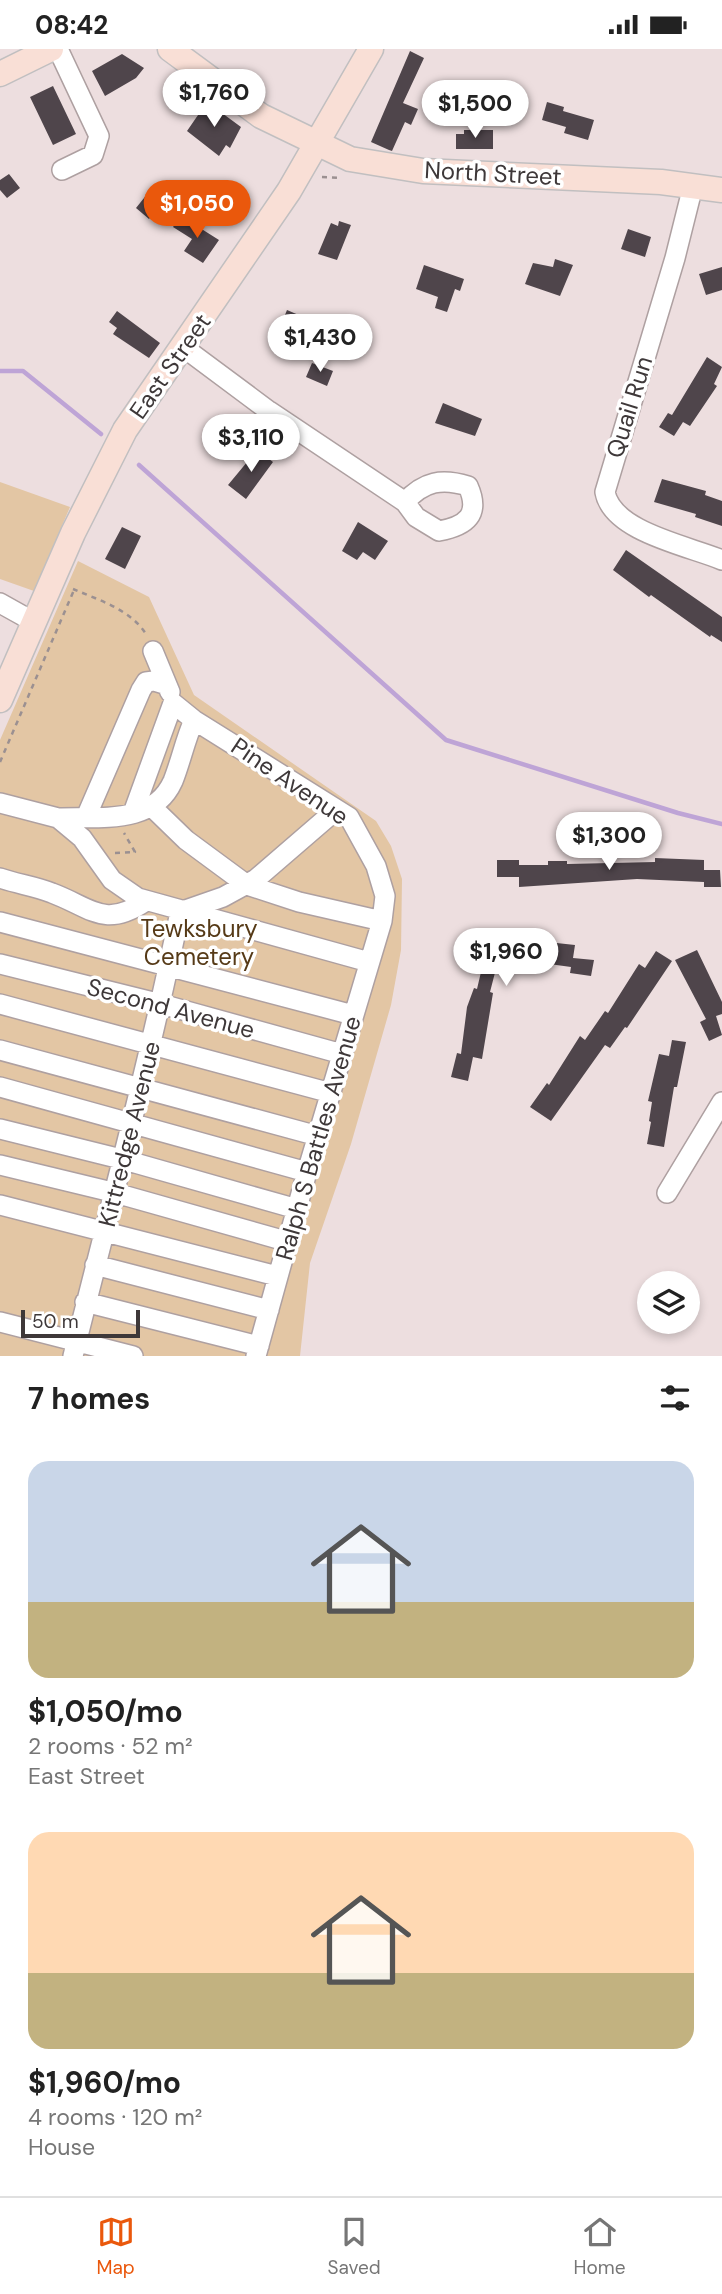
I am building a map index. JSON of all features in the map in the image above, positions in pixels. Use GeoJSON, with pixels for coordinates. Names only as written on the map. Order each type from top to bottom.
{"type":"FeatureCollection","features":[{"type":"Feature","properties":{"kind":"main road"},"geometry":{"type":"LineString","coordinates":[[0,73],[51,49]]}},
{"type":"Feature","properties":{"kind":"main road","name":"East Street"},"geometry":{"type":"LineString","coordinates":[[0,700],[116,448],[318,145],[371,49]]}},
{"type":"Feature","properties":{"kind":"main road","name":"North Street"},"geometry":{"type":"LineString","coordinates":[[182,53],[261,116],[351,159],[423,171],[693,185],[722,190]]}},
{"type":"Feature","properties":{"kind":"street"},"geometry":{"type":"LineString","coordinates":[[58,49],[99,136],[93,156],[62,170]]}},
{"type":"Feature","properties":{"kind":"street","name":"Quail Run"},"geometry":{"type":"LineString","coordinates":[[693,185],[675,258],[605,492],[610,507],[622,518],[656,536],[722,560]]}},
{"type":"Feature","properties":{"kind":"street"},"geometry":{"type":"LineString","coordinates":[[183,347],[269,411],[405,502]]}},
{"type":"Feature","properties":{"kind":"street"},"geometry":{"type":"LineString","coordinates":[[0,603],[34,622]]}},
{"type":"Feature","properties":{"kind":"street"},"geometry":{"type":"LineString","coordinates":[[124,815],[170,694],[153,651]]}},
{"type":"Feature","properties":{"kind":"street"},"geometry":{"type":"LineString","coordinates":[[86,817],[141,690],[146,683],[154,681],[170,694]]}},
{"type":"Feature","properties":{"kind":"street","name":"Pine Avenue"},"geometry":{"type":"LineString","coordinates":[[170,694],[194,720],[336,810],[357,827],[376,866],[385,896],[382,921]]}},
{"type":"Feature","properties":{"kind":"street"},"geometry":{"type":"LineString","coordinates":[[0,803],[58,818],[124,815],[153,808],[172,783],[194,720]]}},
{"type":"Feature","properties":{"kind":"street"},"geometry":{"type":"LineString","coordinates":[[153,808],[186,840],[247,885],[299,902],[382,921]]}},
{"type":"Feature","properties":{"kind":"street"},"geometry":{"type":"LineString","coordinates":[[180,912],[247,885],[272,868],[336,810]]}},
{"type":"Feature","properties":{"kind":"street"},"geometry":{"type":"LineString","coordinates":[[58,818],[82,838],[113,880],[146,901],[369,961]]}},
{"type":"Feature","properties":{"kind":"street"},"geometry":{"type":"LineString","coordinates":[[0,878],[55,894],[85,910],[102,915],[121,915],[146,901]]}},
{"type":"Feature","properties":{"kind":"street","name":"Kittredge Avenue"},"geometry":{"type":"LineString","coordinates":[[75,1349],[161,1004],[180,912]]}},
{"type":"Feature","properties":{"kind":"street","name":"Ralph S Battles Avenue"},"geometry":{"type":"LineString","coordinates":[[258,1351],[277,1276],[382,921]]}},
{"type":"Feature","properties":{"kind":"street"},"geometry":{"type":"LineString","coordinates":[[0,922],[353,1015]]}},
{"type":"Feature","properties":{"kind":"street","name":"Second Avenue"},"geometry":{"type":"LineString","coordinates":[[0,964],[161,1004],[342,1054]]}},
{"type":"Feature","properties":{"kind":"street"},"geometry":{"type":"LineString","coordinates":[[0,1004],[331,1093]]}},
{"type":"Feature","properties":{"kind":"street"},"geometry":{"type":"LineString","coordinates":[[0,1050],[318,1136]]}},
{"type":"Feature","properties":{"kind":"street"},"geometry":{"type":"LineString","coordinates":[[0,1087],[307,1172]]}},
{"type":"Feature","properties":{"kind":"street"},"geometry":{"type":"LineString","coordinates":[[667,1193],[722,1102]]}},
{"type":"Feature","properties":{"kind":"street"},"geometry":{"type":"LineString","coordinates":[[0,1129],[121,1159],[298,1209]]}},
{"type":"Feature","properties":{"kind":"street"},"geometry":{"type":"LineString","coordinates":[[0,1165],[112,1192],[289,1242]]}},
{"type":"Feature","properties":{"kind":"street"},"geometry":{"type":"LineString","coordinates":[[0,1205],[277,1276]]}},
{"type":"Feature","properties":{"kind":"street"},"geometry":{"type":"LineString","coordinates":[[95,1265],[269,1310]]}},
{"type":"Feature","properties":{"kind":"street"},"geometry":{"type":"LineString","coordinates":[[85,1302],[258,1351]]}},
{"type":"Feature","properties":{"kind":"street"},"geometry":{"type":"LineString","coordinates":[[0,1322],[75,1349],[133,1356]]}},
{"type":"Feature","properties":{"kind":"path"},"geometry":{"type":"LineString","coordinates":[[320,177],[348,179]]}},
{"type":"Feature","properties":{"kind":"path"},"geometry":{"type":"LineString","coordinates":[[66,587],[127,614],[139,624],[153,651]]}},
{"type":"Feature","properties":{"kind":"path"},"geometry":{"type":"LineString","coordinates":[[0,762],[74,590]]}},
{"type":"Feature","properties":{"kind":"path"},"geometry":{"type":"LineString","coordinates":[[94,854],[135,852],[124,815]]}},
{"type":"Feature","properties":{"kind":"green space"},"geometry":{"type":"Polygon","coordinates":[[[0,482],[70,507],[34,591],[0,579],[0,482]]]}},
{"type":"Feature","properties":{"kind":"green space","name":"Tewksbury Cemetery"},"geometry":{"type":"Polygon","coordinates":[[[78,561],[149,597],[194,695],[376,821],[391,846],[402,879],[401,950],[391,1005],[351,1144],[310,1263],[300,1356],[0,1356],[0,740],[78,561]]]}},
{"type":"Feature","properties":{"kind":"building"},"geometry":{"type":"Polygon","coordinates":[[[410,51],[424,58],[403,103],[418,109],[411,125],[405,122],[392,151],[371,142],[410,51]]]}},
{"type":"Feature","properties":{"kind":"building"},"geometry":{"type":"Polygon","coordinates":[[[122,54],[144,68],[136,78],[105,96],[92,71],[122,54]]]}},
{"type":"Feature","properties":{"kind":"building"},"geometry":{"type":"Polygon","coordinates":[[[53,86],[76,134],[53,145],[30,97],[53,86]]]}},
{"type":"Feature","properties":{"kind":"building"},"geometry":{"type":"Polygon","coordinates":[[[207,102],[241,127],[230,148],[226,145],[219,156],[187,131],[207,102]]]}},
{"type":"Feature","properties":{"kind":"building"},"geometry":{"type":"Polygon","coordinates":[[[547,102],[564,107],[563,111],[594,120],[588,140],[564,133],[566,127],[542,120],[547,102]]]}},
{"type":"Feature","properties":{"kind":"building"},"geometry":{"type":"Polygon","coordinates":[[[464,130],[493,130],[493,149],[456,149],[456,134],[464,134],[464,130]]]}},
{"type":"Feature","properties":{"kind":"building"},"geometry":{"type":"Polygon","coordinates":[[[9,174],[20,188],[7,198],[0,190],[0,180],[9,174]]]}},
{"type":"Feature","properties":{"kind":"building"},"geometry":{"type":"Polygon","coordinates":[[[148,193],[162,203],[149,219],[136,208],[148,193]]]}},
{"type":"Feature","properties":{"kind":"building"},"geometry":{"type":"Polygon","coordinates":[[[181,216],[219,240],[203,263],[184,251],[192,239],[173,227],[181,216]]]}},
{"type":"Feature","properties":{"kind":"building"},"geometry":{"type":"Polygon","coordinates":[[[339,221],[351,225],[337,260],[318,254],[331,223],[338,226],[339,221]]]}},
{"type":"Feature","properties":{"kind":"building"},"geometry":{"type":"Polygon","coordinates":[[[628,229],[651,237],[645,257],[621,249],[628,229]]]}},
{"type":"Feature","properties":{"kind":"building"},"geometry":{"type":"Polygon","coordinates":[[[555,259],[573,265],[560,296],[525,284],[533,263],[553,267],[555,259]]]}},
{"type":"Feature","properties":{"kind":"building"},"geometry":{"type":"Polygon","coordinates":[[[424,265],[464,279],[460,291],[455,289],[447,312],[435,308],[438,297],[416,289],[424,265]]]}},
{"type":"Feature","properties":{"kind":"building"},"geometry":{"type":"Polygon","coordinates":[[[722,267],[722,290],[706,295],[699,274],[722,267]]]}},
{"type":"Feature","properties":{"kind":"building"},"geometry":{"type":"Polygon","coordinates":[[[287,310],[308,319],[297,345],[276,337],[287,310]]]}},
{"type":"Feature","properties":{"kind":"building"},"geometry":{"type":"Polygon","coordinates":[[[117,311],[160,343],[149,358],[113,334],[117,328],[109,322],[117,311]]]}},
{"type":"Feature","properties":{"kind":"building"},"geometry":{"type":"Polygon","coordinates":[[[707,357],[722,367],[714,384],[717,386],[690,426],[683,422],[674,436],[659,427],[668,413],[672,415],[707,357]]]}},
{"type":"Feature","properties":{"kind":"building"},"geometry":{"type":"Polygon","coordinates":[[[312,363],[333,371],[327,386],[306,377],[312,363]]]}},
{"type":"Feature","properties":{"kind":"building"},"geometry":{"type":"Polygon","coordinates":[[[443,403],[482,419],[475,436],[435,423],[443,403]]]}},
{"type":"Feature","properties":{"kind":"building"},"geometry":{"type":"Polygon","coordinates":[[[257,450],[273,462],[246,499],[228,485],[257,450]]]}},
{"type":"Feature","properties":{"kind":"building"},"geometry":{"type":"Polygon","coordinates":[[[662,479],[706,491],[705,495],[722,501],[722,526],[695,517],[696,514],[654,502],[662,479]]]}},
{"type":"Feature","properties":{"kind":"building"},"geometry":{"type":"Polygon","coordinates":[[[358,522],[388,541],[375,560],[363,552],[357,560],[342,551],[358,522]]]}},
{"type":"Feature","properties":{"kind":"building"},"geometry":{"type":"Polygon","coordinates":[[[122,527],[141,536],[125,569],[105,559],[122,527]]]}},
{"type":"Feature","properties":{"kind":"building"},"geometry":{"type":"Polygon","coordinates":[[[626,550],[722,617],[722,642],[711,635],[710,637],[651,595],[649,597],[613,570],[626,550]]]}},
{"type":"Feature","properties":{"kind":"building"},"geometry":{"type":"Polygon","coordinates":[[[655,858],[704,860],[704,870],[720,870],[721,887],[704,887],[704,882],[637,879],[519,887],[519,877],[497,877],[497,860],[519,860],[519,865],[548,865],[548,861],[567,861],[567,864],[655,862],[655,858]]]}},
{"type":"Feature","properties":{"kind":"building"},"geometry":{"type":"Polygon","coordinates":[[[484,935],[575,945],[573,958],[594,960],[591,976],[570,973],[571,967],[542,963],[542,966],[499,957],[490,992],[493,993],[482,1059],[473,1057],[468,1081],[451,1077],[457,1053],[461,1054],[467,1007],[474,988],[477,989],[485,955],[481,954],[484,935]]]}},
{"type":"Feature","properties":{"kind":"building"},"geometry":{"type":"Polygon","coordinates":[[[697,950],[722,1002],[722,1014],[716,1016],[722,1035],[709,1041],[700,1022],[706,1019],[675,960],[697,950]]]}},
{"type":"Feature","properties":{"kind":"building"},"geometry":{"type":"Polygon","coordinates":[[[656,951],[672,961],[627,1028],[625,1027],[610,1048],[605,1045],[551,1121],[530,1107],[547,1083],[549,1085],[580,1036],[585,1040],[605,1011],[608,1013],[639,964],[645,968],[656,951]]]}},
{"type":"Feature","properties":{"kind":"building"},"geometry":{"type":"Polygon","coordinates":[[[672,1040],[686,1042],[677,1087],[674,1087],[664,1147],[647,1144],[652,1102],[648,1101],[659,1054],[669,1056],[672,1040]]]}},
{"type":"Feature","properties":{"kind":"waterway"},"geometry":{"type":"LineString","coordinates":[[0,371],[23,371],[101,434]]}},
{"type":"Feature","properties":{"kind":"waterway"},"geometry":{"type":"LineString","coordinates":[[139,465],[446,740],[678,813],[722,824]]}}]}
